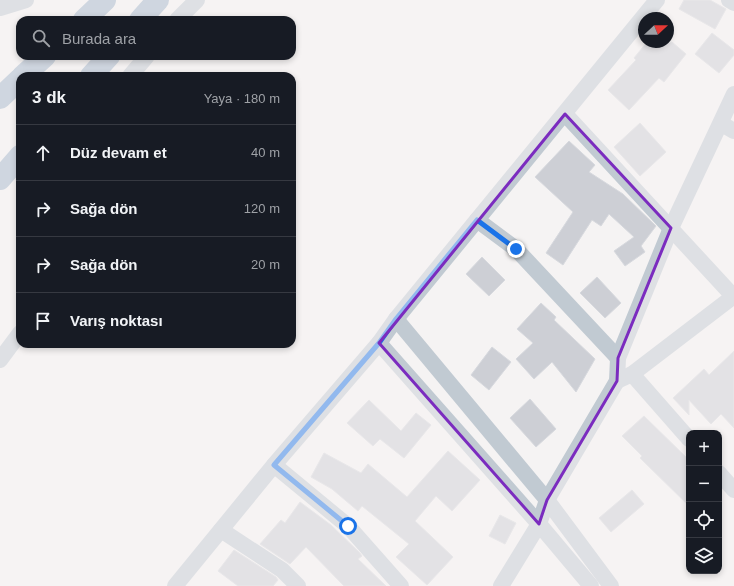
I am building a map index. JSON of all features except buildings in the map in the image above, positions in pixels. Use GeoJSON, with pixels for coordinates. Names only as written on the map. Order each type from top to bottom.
{"type":"FeatureCollection","features":[{"type":"Feature","properties":{"kind":"highway"},"geometry":{"type":"LineString","coordinates":[[88,16],[105,0]]}},
{"type":"Feature","properties":{"kind":"highway"},"geometry":{"type":"LineString","coordinates":[[144,16],[158,0]]}},
{"type":"Feature","properties":{"kind":"highway"},"geometry":{"type":"LineString","coordinates":[[28,72],[41,60]]}},
{"type":"Feature","properties":{"kind":"highway"},"geometry":{"type":"LineString","coordinates":[[95,72],[105,60]]}},
{"type":"Feature","properties":{"kind":"highway"},"geometry":{"type":"LineString","coordinates":[[0,98],[16,83]]}},
{"type":"Feature","properties":{"kind":"highway"},"geometry":{"type":"LineString","coordinates":[[0,179],[16,161]]}},
{"type":"Feature","properties":{"kind":"street"},"geometry":{"type":"LineString","coordinates":[[0,8],[26,0]]}},
{"type":"Feature","properties":{"kind":"street"},"geometry":{"type":"LineString","coordinates":[[181,16],[197,0]]}},
{"type":"Feature","properties":{"kind":"street"},"geometry":{"type":"LineString","coordinates":[[175,586],[274,465],[379,343],[396,319],[657,0]]}},
{"type":"Feature","properties":{"kind":"street"},"geometry":{"type":"LineString","coordinates":[[729,0],[734,3]]}},
{"type":"Feature","properties":{"kind":"street"},"geometry":{"type":"LineString","coordinates":[[133,72],[144,60]]}},
{"type":"Feature","properties":{"kind":"street"},"geometry":{"type":"LineString","coordinates":[[501,586],[539,524],[546,500],[617,381],[618,358],[671,228],[728,127],[734,94]]}},
{"type":"Feature","properties":{"kind":"street"},"geometry":{"type":"LineString","coordinates":[[565,114],[734,297],[632,374],[617,381]]}},
{"type":"Feature","properties":{"kind":"street"},"geometry":{"type":"LineString","coordinates":[[477,220],[516,249],[618,358]]}},
{"type":"Feature","properties":{"kind":"street"},"geometry":{"type":"LineString","coordinates":[[396,319],[546,500],[611,586]]}},
{"type":"Feature","properties":{"kind":"street"},"geometry":{"type":"LineString","coordinates":[[0,360],[16,338]]}},
{"type":"Feature","properties":{"kind":"street"},"geometry":{"type":"LineString","coordinates":[[379,343],[539,524],[591,586]]}},
{"type":"Feature","properties":{"kind":"street"},"geometry":{"type":"LineString","coordinates":[[632,374],[686,436]]}},
{"type":"Feature","properties":{"kind":"street"},"geometry":{"type":"LineString","coordinates":[[274,465],[348,526],[400,586]]}},
{"type":"Feature","properties":{"kind":"street"},"geometry":{"type":"LineString","coordinates":[[722,476],[734,490]]}},
{"type":"Feature","properties":{"kind":"street"},"geometry":{"type":"LineString","coordinates":[[221,530],[282,570],[298,586]]}},
{"type":"Feature","properties":{"kind":"highlighted area"},"geometry":{"type":"Polygon","coordinates":[[[565,114],[671,228],[618,358],[617,381],[547,500],[539,524],[379,343],[565,114]]]}},
{"type":"Feature","properties":{"kind":"route"},"geometry":{"type":"LineString","coordinates":[[348,526],[274,465],[379,343],[396,319],[477,220],[516,249]]}}]}
